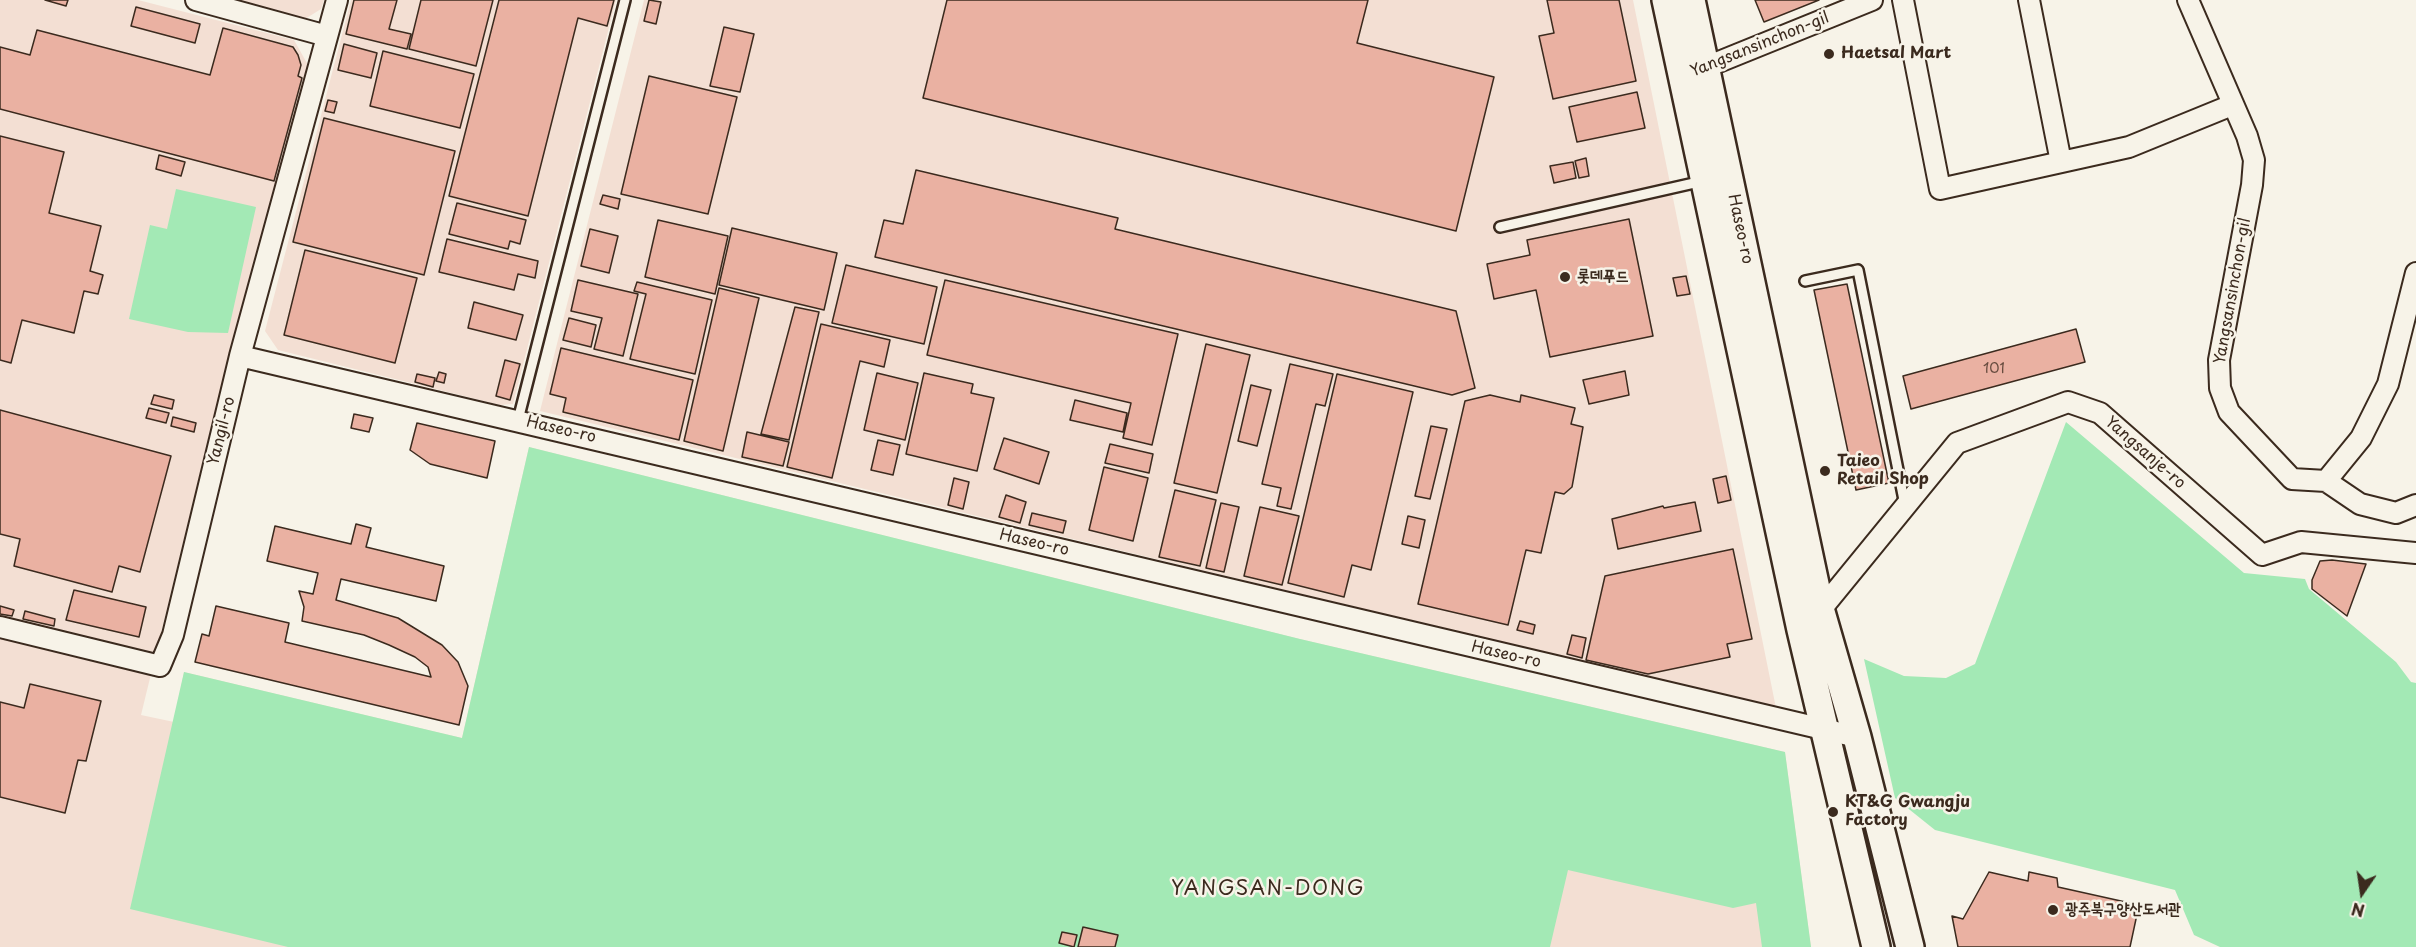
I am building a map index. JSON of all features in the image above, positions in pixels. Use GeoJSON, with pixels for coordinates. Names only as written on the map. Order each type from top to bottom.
{"type":"FeatureCollection","features":[{"type":"Feature","properties":{"kind":"main road","name":"Haseo-ro"},"geometry":{"type":"LineString","coordinates":[[1666,0],[1681,77],[1716,179],[1821,612],[1857,737],[1910,947]]}},
{"type":"Feature","properties":{"kind":"main road","name":"Haseo-ro"},"geometry":{"type":"LineString","coordinates":[[1691,0],[1707,67],[1716,179],[1801,630],[1827,731],[1876,947]]}},
{"type":"Feature","properties":{"kind":"street"},"geometry":{"type":"LineString","coordinates":[[196,0],[327,36]]}},
{"type":"Feature","properties":{"kind":"street","name":"Yangil-ro"},"geometry":{"type":"LineString","coordinates":[[0,627],[160,666],[173,635],[240,356],[337,0]]}},
{"type":"Feature","properties":{"kind":"street","name":"Yangsansinchon-gil"},"geometry":{"type":"LineString","coordinates":[[1681,77],[1872,0]]}},
{"type":"Feature","properties":{"kind":"street"},"geometry":{"type":"LineString","coordinates":[[1903,0],[1940,189],[2129,147],[2232,105]]}},
{"type":"Feature","properties":{"kind":"street"},"geometry":{"type":"LineString","coordinates":[[2029,0],[2061,162]]}},
{"type":"Feature","properties":{"kind":"street","name":"Yangsansinchon-gil"},"geometry":{"type":"LineString","coordinates":[[2188,0],[2247,136],[2254,160],[2248,205],[2219,360],[2220,388],[2229,412],[2292,479],[2326,481]]}},
{"type":"Feature","properties":{"kind":"street"},"geometry":{"type":"LineString","coordinates":[[2416,273],[2388,384],[2361,438],[2326,481],[2360,504],[2396,513],[2416,505]]}},
{"type":"Feature","properties":{"kind":"street","name":"Haseo-ro"},"geometry":{"type":"LineString","coordinates":[[240,356],[1857,737]]}},
{"type":"Feature","properties":{"kind":"street","name":"Yangsanje-ro"},"geometry":{"type":"LineString","coordinates":[[1801,630],[1821,612],[1957,443],[2068,402],[2100,413],[2262,555],[2301,542],[2416,553]]}},
{"type":"Feature","properties":{"kind":"lane"},"geometry":{"type":"LineString","coordinates":[[518,420],[625,0]]}},
{"type":"Feature","properties":{"kind":"lane"},"geometry":{"type":"LineString","coordinates":[[1500,227],[1716,179]]}},
{"type":"Feature","properties":{"kind":"lane"},"geometry":{"type":"LineString","coordinates":[[1805,281],[1858,270],[1905,507]]}},
{"type":"Feature","properties":{"kind":"shaded area"},"geometry":{"type":"Polygon","coordinates":[[[0,0],[138,0],[294,40],[308,65],[238,333],[216,407],[141,715],[174,722],[184,672],[462,738],[529,447],[1300,639],[1785,752],[1811,947],[0,947],[0,0]]]}},
{"type":"Feature","properties":{"kind":"shaded area"},"geometry":{"type":"Polygon","coordinates":[[[236,0],[324,0],[321,9],[305,19],[236,0]]]}},
{"type":"Feature","properties":{"kind":"shaded area"},"geometry":{"type":"Polygon","coordinates":[[[351,0],[616,0],[513,404],[500,405],[278,350],[265,331],[351,0]]]}},
{"type":"Feature","properties":{"kind":"shaded area"},"geometry":{"type":"Polygon","coordinates":[[[644,0],[1633,0],[1776,708],[540,411],[644,0]]]}},
{"type":"Feature","properties":{"kind":"green space"},"geometry":{"type":"Polygon","coordinates":[[[176,189],[256,207],[228,333],[188,332],[129,319],[150,225],[167,229],[176,189]]]}},
{"type":"Feature","properties":{"kind":"green space"},"geometry":{"type":"Polygon","coordinates":[[[2066,422],[2244,573],[2305,579],[2309,589],[2396,662],[2411,682],[2416,683],[2416,947],[2220,947],[2194,935],[2175,890],[1935,830],[1895,798],[1864,659],[1904,676],[1946,678],[1975,664],[2066,422]]]}},
{"type":"Feature","properties":{"kind":"green space"},"geometry":{"type":"Polygon","coordinates":[[[529,447],[1300,639],[1785,752],[1811,947],[1762,947],[1756,903],[1733,908],[1568,870],[1550,947],[288,947],[130,909],[184,672],[462,738],[529,447]]]}},
{"type":"Feature","properties":{"kind":"building"},"geometry":{"type":"Polygon","coordinates":[[[45,0],[68,0],[66,6],[45,0]]]}},
{"type":"Feature","properties":{"kind":"building"},"geometry":{"type":"Polygon","coordinates":[[[354,0],[397,0],[389,29],[411,34],[407,49],[346,34],[354,0]]]}},
{"type":"Feature","properties":{"kind":"building"},"geometry":{"type":"Polygon","coordinates":[[[421,0],[493,0],[476,66],[409,49],[421,0]]]}},
{"type":"Feature","properties":{"kind":"building"},"geometry":{"type":"Polygon","coordinates":[[[499,0],[614,0],[607,26],[578,18],[528,216],[449,196],[499,0]]]}},
{"type":"Feature","properties":{"kind":"building"},"geometry":{"type":"Polygon","coordinates":[[[649,0],[661,2],[656,24],[644,21],[649,0]]]}},
{"type":"Feature","properties":{"kind":"building"},"geometry":{"type":"Polygon","coordinates":[[[947,0],[1368,0],[1357,43],[1494,77],[1456,231],[923,98],[947,0]]]}},
{"type":"Feature","properties":{"kind":"building"},"geometry":{"type":"Polygon","coordinates":[[[1547,0],[1619,0],[1636,81],[1553,99],[1539,36],[1554,33],[1547,0]]]}},
{"type":"Feature","properties":{"kind":"building"},"geometry":{"type":"Polygon","coordinates":[[[1755,0],[1819,0],[1764,22],[1755,0]]]}},
{"type":"Feature","properties":{"kind":"building"},"geometry":{"type":"Polygon","coordinates":[[[136,7],[200,24],[195,43],[131,26],[136,7]]]}},
{"type":"Feature","properties":{"kind":"building"},"geometry":{"type":"Polygon","coordinates":[[[724,27],[754,34],[740,92],[710,86],[724,27]]]}},
{"type":"Feature","properties":{"kind":"building"},"geometry":{"type":"Polygon","coordinates":[[[223,28],[293,47],[298,55],[301,65],[298,76],[302,78],[274,181],[0,109],[0,47],[30,55],[37,30],[210,75],[223,28]]]}},
{"type":"Feature","properties":{"kind":"building"},"geometry":{"type":"Polygon","coordinates":[[[344,44],[377,53],[371,78],[338,70],[344,44]]]}},
{"type":"Feature","properties":{"kind":"building"},"geometry":{"type":"Polygon","coordinates":[[[383,51],[474,74],[460,128],[370,106],[383,51]]]}},
{"type":"Feature","properties":{"kind":"building"},"geometry":{"type":"Polygon","coordinates":[[[649,76],[737,97],[708,214],[621,194],[649,76]]]}},
{"type":"Feature","properties":{"kind":"building"},"geometry":{"type":"Polygon","coordinates":[[[1637,92],[1645,128],[1577,142],[1569,107],[1637,92]]]}},
{"type":"Feature","properties":{"kind":"building"},"geometry":{"type":"Polygon","coordinates":[[[328,100],[337,102],[334,113],[325,111],[328,100]]]}},
{"type":"Feature","properties":{"kind":"building"},"geometry":{"type":"Polygon","coordinates":[[[324,118],[455,151],[424,275],[293,242],[324,118]]]}},
{"type":"Feature","properties":{"kind":"building"},"geometry":{"type":"Polygon","coordinates":[[[0,136],[64,152],[49,213],[101,226],[90,271],[103,275],[98,294],[84,291],[74,333],[22,320],[11,363],[0,360],[0,136]]]}},
{"type":"Feature","properties":{"kind":"building"},"geometry":{"type":"Polygon","coordinates":[[[159,155],[185,162],[181,176],[156,169],[159,155]]]}},
{"type":"Feature","properties":{"kind":"building"},"geometry":{"type":"Polygon","coordinates":[[[1586,158],[1589,176],[1579,178],[1575,161],[1586,158]]]}},
{"type":"Feature","properties":{"kind":"building"},"geometry":{"type":"Polygon","coordinates":[[[1573,162],[1576,178],[1554,183],[1550,166],[1573,162]]]}},
{"type":"Feature","properties":{"kind":"building"},"geometry":{"type":"Polygon","coordinates":[[[916,170],[1118,218],[1115,229],[1456,311],[1475,388],[1452,395],[875,257],[884,220],[903,224],[916,170]]]}},
{"type":"Feature","properties":{"kind":"building"},"geometry":{"type":"Polygon","coordinates":[[[603,195],[620,199],[618,209],[600,204],[603,195]]]}},
{"type":"Feature","properties":{"kind":"building"},"geometry":{"type":"Polygon","coordinates":[[[457,203],[526,220],[520,244],[510,241],[508,249],[449,234],[457,203]]]}},
{"type":"Feature","properties":{"kind":"building","name":"롯데푸드"},"geometry":{"type":"Polygon","coordinates":[[[1629,219],[1653,336],[1550,357],[1536,290],[1494,299],[1487,264],[1530,255],[1527,240],[1629,219]]]}},
{"type":"Feature","properties":{"kind":"building"},"geometry":{"type":"Polygon","coordinates":[[[658,220],[728,236],[715,294],[645,277],[658,220]]]}},
{"type":"Feature","properties":{"kind":"building"},"geometry":{"type":"Polygon","coordinates":[[[732,228],[837,253],[824,310],[719,285],[732,228]]]}},
{"type":"Feature","properties":{"kind":"building"},"geometry":{"type":"Polygon","coordinates":[[[590,229],[618,236],[609,273],[581,266],[590,229]]]}},
{"type":"Feature","properties":{"kind":"building"},"geometry":{"type":"Polygon","coordinates":[[[447,239],[538,261],[535,278],[518,274],[514,290],[439,272],[447,239]]]}},
{"type":"Feature","properties":{"kind":"building"},"geometry":{"type":"Polygon","coordinates":[[[305,250],[417,278],[395,363],[284,335],[305,250]]]}},
{"type":"Feature","properties":{"kind":"building"},"geometry":{"type":"Polygon","coordinates":[[[846,265],[937,287],[924,344],[832,323],[846,265]]]}},
{"type":"Feature","properties":{"kind":"building"},"geometry":{"type":"Polygon","coordinates":[[[1686,276],[1690,294],[1677,296],[1673,278],[1686,276]]]}},
{"type":"Feature","properties":{"kind":"building"},"geometry":{"type":"Polygon","coordinates":[[[578,280],[638,294],[623,356],[594,349],[602,318],[571,311],[578,280]]]}},
{"type":"Feature","properties":{"kind":"building"},"geometry":{"type":"Polygon","coordinates":[[[945,280],[1178,334],[1152,445],[1123,438],[1131,403],[927,355],[945,280]]]}},
{"type":"Feature","properties":{"kind":"building"},"geometry":{"type":"Polygon","coordinates":[[[637,282],[712,300],[695,374],[630,359],[646,294],[634,291],[637,282]]]}},
{"type":"Feature","properties":{"kind":"building"},"geometry":{"type":"Polygon","coordinates":[[[1847,284],[1889,483],[1856,490],[1814,290],[1847,284]]]}},
{"type":"Feature","properties":{"kind":"building"},"geometry":{"type":"Polygon","coordinates":[[[719,288],[759,298],[723,451],[684,441],[719,288]]]}},
{"type":"Feature","properties":{"kind":"building"},"geometry":{"type":"Polygon","coordinates":[[[474,302],[523,315],[516,340],[468,328],[474,302]]]}},
{"type":"Feature","properties":{"kind":"building"},"geometry":{"type":"Polygon","coordinates":[[[795,307],[819,312],[789,440],[761,434],[795,307]]]}},
{"type":"Feature","properties":{"kind":"building"},"geometry":{"type":"Polygon","coordinates":[[[569,318],[596,325],[591,347],[563,340],[569,318]]]}},
{"type":"Feature","properties":{"kind":"building"},"geometry":{"type":"Polygon","coordinates":[[[821,324],[890,340],[884,367],[860,361],[832,478],[787,467],[821,324]]]}},
{"type":"Feature","properties":{"kind":"building"},"geometry":{"type":"Polygon","coordinates":[[[2076,329],[2085,362],[1911,409],[1903,376],[2076,329]]]}},
{"type":"Feature","properties":{"kind":"building"},"geometry":{"type":"Polygon","coordinates":[[[1206,344],[1250,355],[1217,493],[1174,483],[1206,344]]]}},
{"type":"Feature","properties":{"kind":"building"},"geometry":{"type":"Polygon","coordinates":[[[561,348],[693,380],[679,440],[563,412],[566,398],[550,394],[561,348]]]}},
{"type":"Feature","properties":{"kind":"building"},"geometry":{"type":"Polygon","coordinates":[[[505,360],[520,364],[510,400],[496,396],[505,360]]]}},
{"type":"Feature","properties":{"kind":"building"},"geometry":{"type":"Polygon","coordinates":[[[1290,364],[1333,374],[1325,406],[1316,404],[1291,509],[1277,506],[1281,488],[1262,484],[1290,364]]]}},
{"type":"Feature","properties":{"kind":"building"},"geometry":{"type":"Polygon","coordinates":[[[1625,371],[1629,395],[1589,404],[1583,380],[1625,371]]]}},
{"type":"Feature","properties":{"kind":"building"},"geometry":{"type":"Polygon","coordinates":[[[439,372],[446,374],[444,383],[436,381],[439,372]]]}},
{"type":"Feature","properties":{"kind":"building"},"geometry":{"type":"Polygon","coordinates":[[[877,373],[918,383],[905,440],[864,430],[877,373]]]}},
{"type":"Feature","properties":{"kind":"building"},"geometry":{"type":"Polygon","coordinates":[[[924,373],[973,384],[971,393],[994,398],[977,471],[906,454],[924,373]]]}},
{"type":"Feature","properties":{"kind":"building"},"geometry":{"type":"Polygon","coordinates":[[[417,374],[435,378],[433,387],[415,382],[417,374]]]}},
{"type":"Feature","properties":{"kind":"building"},"geometry":{"type":"Polygon","coordinates":[[[1337,374],[1413,392],[1371,570],[1352,565],[1344,597],[1288,583],[1337,374]]]}},
{"type":"Feature","properties":{"kind":"building"},"geometry":{"type":"Polygon","coordinates":[[[1251,385],[1271,390],[1257,446],[1238,441],[1251,385]]]}},
{"type":"Feature","properties":{"kind":"building"},"geometry":{"type":"Polygon","coordinates":[[[154,395],[174,400],[172,409],[151,404],[154,395]]]}},
{"type":"Feature","properties":{"kind":"building"},"geometry":{"type":"Polygon","coordinates":[[[1490,395],[1520,402],[1521,395],[1575,408],[1571,424],[1583,427],[1572,487],[1564,494],[1555,492],[1541,553],[1526,550],[1508,625],[1418,604],[1465,401],[1490,395]]]}},
{"type":"Feature","properties":{"kind":"building"},"geometry":{"type":"Polygon","coordinates":[[[1075,400],[1127,413],[1123,432],[1070,420],[1075,400]]]}},
{"type":"Feature","properties":{"kind":"building"},"geometry":{"type":"Polygon","coordinates":[[[149,408],[169,413],[166,423],[146,418],[149,408]]]}},
{"type":"Feature","properties":{"kind":"building"},"geometry":{"type":"Polygon","coordinates":[[[0,410],[171,456],[140,572],[119,566],[112,592],[14,566],[20,539],[0,534],[0,410]]]}},
{"type":"Feature","properties":{"kind":"building"},"geometry":{"type":"Polygon","coordinates":[[[354,414],[373,418],[369,432],[351,428],[354,414]]]}},
{"type":"Feature","properties":{"kind":"building"},"geometry":{"type":"Polygon","coordinates":[[[173,417],[196,423],[194,432],[171,426],[173,417]]]}},
{"type":"Feature","properties":{"kind":"building"},"geometry":{"type":"Polygon","coordinates":[[[417,423],[495,441],[487,478],[430,464],[410,450],[417,423]]]}},
{"type":"Feature","properties":{"kind":"building"},"geometry":{"type":"Polygon","coordinates":[[[1431,426],[1447,429],[1430,499],[1415,496],[1431,426]]]}},
{"type":"Feature","properties":{"kind":"building"},"geometry":{"type":"Polygon","coordinates":[[[747,432],[789,442],[783,466],[742,457],[747,432]]]}},
{"type":"Feature","properties":{"kind":"building"},"geometry":{"type":"Polygon","coordinates":[[[1004,438],[1049,452],[1039,484],[994,469],[1004,438]]]}},
{"type":"Feature","properties":{"kind":"building"},"geometry":{"type":"Polygon","coordinates":[[[878,440],[900,445],[893,475],[871,470],[878,440]]]}},
{"type":"Feature","properties":{"kind":"building"},"geometry":{"type":"Polygon","coordinates":[[[1110,444],[1153,454],[1149,473],[1105,463],[1110,444]]]}},
{"type":"Feature","properties":{"kind":"building"},"geometry":{"type":"Polygon","coordinates":[[[1104,467],[1148,478],[1133,541],[1089,530],[1104,467]]]}},
{"type":"Feature","properties":{"kind":"building"},"geometry":{"type":"Polygon","coordinates":[[[1726,476],[1731,500],[1718,503],[1713,479],[1726,476]]]}},
{"type":"Feature","properties":{"kind":"building"},"geometry":{"type":"Polygon","coordinates":[[[954,478],[969,482],[963,509],[948,505],[954,478]]]}},
{"type":"Feature","properties":{"kind":"building"},"geometry":{"type":"Polygon","coordinates":[[[1175,490],[1216,500],[1200,566],[1159,557],[1175,490]]]}},
{"type":"Feature","properties":{"kind":"building"},"geometry":{"type":"Polygon","coordinates":[[[1006,495],[1026,502],[1020,523],[999,517],[1006,495]]]}},
{"type":"Feature","properties":{"kind":"building"},"geometry":{"type":"Polygon","coordinates":[[[1695,502],[1701,531],[1618,549],[1612,519],[1663,506],[1664,508],[1695,502]]]}},
{"type":"Feature","properties":{"kind":"building"},"geometry":{"type":"Polygon","coordinates":[[[1221,503],[1239,507],[1224,572],[1206,568],[1221,503]]]}},
{"type":"Feature","properties":{"kind":"building"},"geometry":{"type":"Polygon","coordinates":[[[1260,507],[1299,516],[1282,585],[1244,576],[1260,507]]]}},
{"type":"Feature","properties":{"kind":"building"},"geometry":{"type":"Polygon","coordinates":[[[1032,513],[1066,521],[1063,533],[1029,525],[1032,513]]]}},
{"type":"Feature","properties":{"kind":"building"},"geometry":{"type":"Polygon","coordinates":[[[1408,516],[1425,520],[1419,548],[1402,544],[1408,516]]]}},
{"type":"Feature","properties":{"kind":"building"},"geometry":{"type":"Polygon","coordinates":[[[356,524],[371,528],[366,547],[444,566],[436,601],[341,579],[336,600],[398,618],[442,645],[458,662],[468,686],[459,725],[195,662],[202,634],[209,636],[216,606],[289,623],[285,642],[431,677],[428,667],[415,657],[389,645],[364,635],[302,621],[304,607],[299,591],[313,594],[318,573],[267,561],[275,526],[351,544],[356,524]]]}},
{"type":"Feature","properties":{"kind":"building"},"geometry":{"type":"Polygon","coordinates":[[[1733,549],[1752,639],[1727,644],[1730,657],[1648,674],[1586,660],[1605,576],[1733,549]]]}},
{"type":"Feature","properties":{"kind":"building"},"geometry":{"type":"Polygon","coordinates":[[[2320,561],[2366,564],[2347,616],[2312,589],[2312,580],[2320,561]]]}},
{"type":"Feature","properties":{"kind":"building"},"geometry":{"type":"Polygon","coordinates":[[[74,590],[146,607],[139,637],[66,620],[74,590]]]}},
{"type":"Feature","properties":{"kind":"building"},"geometry":{"type":"Polygon","coordinates":[[[0,606],[14,610],[12,616],[0,614],[0,606]]]}},
{"type":"Feature","properties":{"kind":"building"},"geometry":{"type":"Polygon","coordinates":[[[25,611],[55,619],[54,626],[23,619],[25,611]]]}},
{"type":"Feature","properties":{"kind":"building"},"geometry":{"type":"Polygon","coordinates":[[[1520,621],[1535,625],[1533,634],[1517,630],[1520,621]]]}},
{"type":"Feature","properties":{"kind":"building"},"geometry":{"type":"Polygon","coordinates":[[[1572,635],[1586,638],[1582,658],[1567,654],[1572,635]]]}},
{"type":"Feature","properties":{"kind":"building"},"geometry":{"type":"Polygon","coordinates":[[[30,684],[101,701],[86,761],[78,760],[65,813],[0,797],[0,702],[24,708],[30,684]]]}},
{"type":"Feature","properties":{"kind":"building","name":"광주북구양산도서관"},"geometry":{"type":"Polygon","coordinates":[[[1989,872],[2028,881],[2029,872],[2057,878],[2058,887],[2139,905],[2130,947],[1958,947],[1952,916],[1963,919],[1989,872]]]}},
{"type":"Feature","properties":{"kind":"building"},"geometry":{"type":"Polygon","coordinates":[[[1083,927],[1118,935],[1115,947],[1078,947],[1083,927]]]}},
{"type":"Feature","properties":{"kind":"building"},"geometry":{"type":"Polygon","coordinates":[[[1062,932],[1077,935],[1074,947],[1059,943],[1062,932]]]}},
{"type":"Feature","properties":{"kind":"place","name":"Haetsal Mart"},"geometry":{"type":"Point","coordinates":[1829,54]}},
{"type":"Feature","properties":{"kind":"place","name":"롯데푸드"},"geometry":{"type":"Point","coordinates":[1565,277]}},
{"type":"Feature","properties":{"kind":"place","name":"Taieo Retail Shop"},"geometry":{"type":"Point","coordinates":[1825,471]}},
{"type":"Feature","properties":{"kind":"place","name":"KT&G Gwangju Factory"},"geometry":{"type":"Point","coordinates":[1833,812]}},
{"type":"Feature","properties":{"kind":"place","name":"광주북구양산도서관"},"geometry":{"type":"Point","coordinates":[2053,910]}},
{"type":"Feature","properties":{"kind":"district","name":"YANGSAN-DONG"},"geometry":{"type":"Point","coordinates":[1268,889]}}]}
